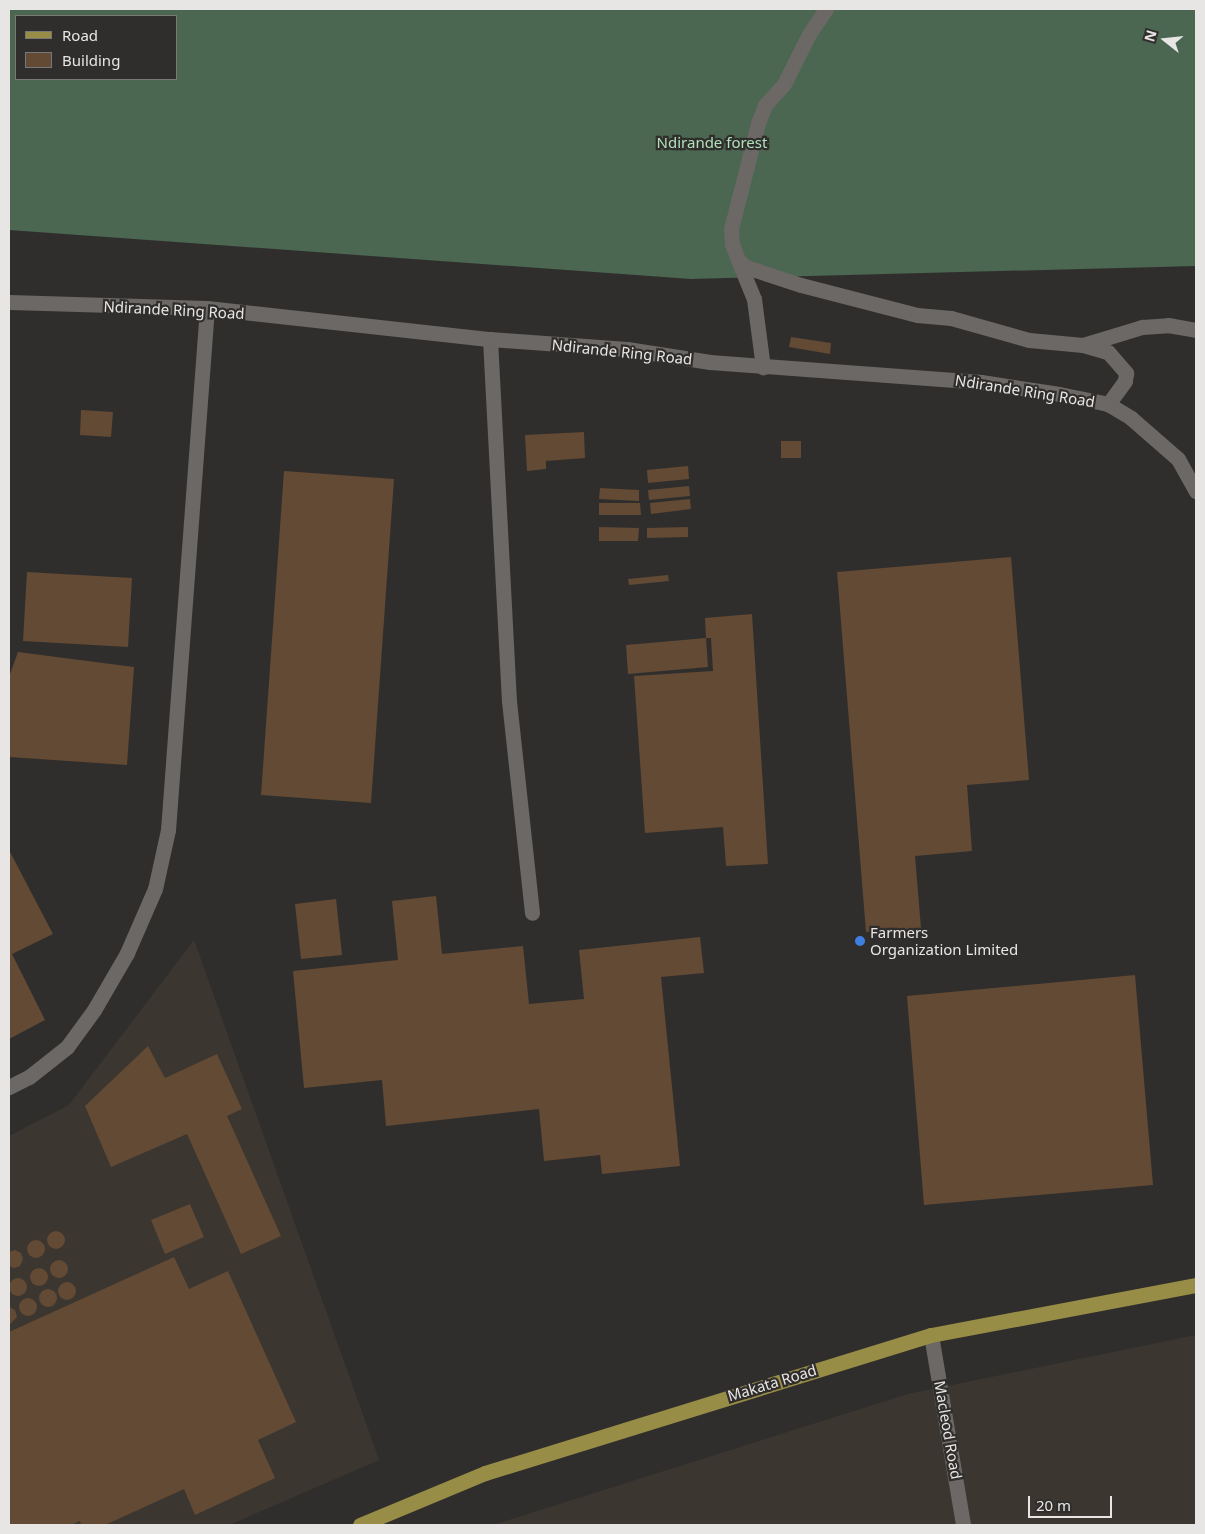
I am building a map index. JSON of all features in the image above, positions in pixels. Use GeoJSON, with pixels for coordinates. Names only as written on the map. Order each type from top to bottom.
{"type":"FeatureCollection","features":[{"type":"Feature","properties":{"kind":"main road","name":"Makata Road"},"geometry":{"type":"LineString","coordinates":[[360,1525],[485,1473],[931,1335],[1196,1285]]}},
{"type":"Feature","properties":{"kind":"street"},"geometry":{"type":"LineString","coordinates":[[763,366],[754,299],[732,244],[731,229],[758,123],[765,105],[784,84],[809,34],[826,9]]}},
{"type":"Feature","properties":{"kind":"street"},"geometry":{"type":"LineString","coordinates":[[738,260],[746,268],[801,285],[917,315],[951,318],[1029,340],[1084,345],[1108,352],[1126,373],[1125,381],[1108,404]]}},
{"type":"Feature","properties":{"kind":"street","name":"Ndirande Ring Road"},"geometry":{"type":"LineString","coordinates":[[9,302],[207,308],[490,339],[627,349],[763,366],[980,382],[1108,404],[1155,436],[1178,459],[1196,491]]}},
{"type":"Feature","properties":{"kind":"street"},"geometry":{"type":"LineString","coordinates":[[9,1087],[28,1077],[67,1046],[94,1010],[127,953],[155,889],[168,830],[207,308]]}},
{"type":"Feature","properties":{"kind":"street"},"geometry":{"type":"LineString","coordinates":[[1084,345],[1142,327],[1168,325],[1196,330]]}},
{"type":"Feature","properties":{"kind":"street"},"geometry":{"type":"LineString","coordinates":[[490,339],[509,701],[532,913]]}},
{"type":"Feature","properties":{"kind":"street","name":"Macleod Road"},"geometry":{"type":"LineString","coordinates":[[931,1335],[963,1525]]}},
{"type":"Feature","properties":{"kind":"shaded area"},"geometry":{"type":"Polygon","coordinates":[[[194,940],[379,1460],[229,1525],[9,1525],[9,1136],[69,1105],[194,940]]]}},
{"type":"Feature","properties":{"kind":"shaded area"},"geometry":{"type":"Polygon","coordinates":[[[1196,1335],[1196,1525],[493,1525],[908,1394],[1196,1335]]]}},
{"type":"Feature","properties":{"kind":"green space","name":"Ndirande forest"},"geometry":{"type":"Polygon","coordinates":[[[9,9],[1196,9],[1196,266],[691,279],[9,230],[9,9]]]}},
{"type":"Feature","properties":{"kind":"building"},"geometry":{"type":"Polygon","coordinates":[[[791,337],[831,343],[830,354],[789,347],[791,337]]]}},
{"type":"Feature","properties":{"kind":"building"},"geometry":{"type":"Polygon","coordinates":[[[81,410],[113,412],[111,437],[80,435],[81,410]]]}},
{"type":"Feature","properties":{"kind":"building"},"geometry":{"type":"Polygon","coordinates":[[[584,432],[585,458],[546,461],[546,469],[527,471],[525,435],[584,432]]]}},
{"type":"Feature","properties":{"kind":"building"},"geometry":{"type":"Polygon","coordinates":[[[781,441],[801,441],[801,458],[781,458],[781,441]]]}},
{"type":"Feature","properties":{"kind":"building"},"geometry":{"type":"Polygon","coordinates":[[[688,466],[689,479],[648,483],[647,470],[688,466]]]}},
{"type":"Feature","properties":{"kind":"building"},"geometry":{"type":"Polygon","coordinates":[[[284,471],[394,479],[371,803],[261,795],[284,471]]]}},
{"type":"Feature","properties":{"kind":"building"},"geometry":{"type":"Polygon","coordinates":[[[689,486],[690,496],[649,500],[648,490],[689,486]]]}},
{"type":"Feature","properties":{"kind":"building"},"geometry":{"type":"Polygon","coordinates":[[[600,488],[639,490],[639,501],[599,499],[600,488]]]}},
{"type":"Feature","properties":{"kind":"building"},"geometry":{"type":"Polygon","coordinates":[[[690,499],[691,509],[651,514],[650,503],[690,499]]]}},
{"type":"Feature","properties":{"kind":"building"},"geometry":{"type":"Polygon","coordinates":[[[599,503],[640,503],[641,515],[599,515],[599,503]]]}},
{"type":"Feature","properties":{"kind":"building"},"geometry":{"type":"Polygon","coordinates":[[[599,527],[639,528],[638,541],[599,541],[599,527]]]}},
{"type":"Feature","properties":{"kind":"building"},"geometry":{"type":"Polygon","coordinates":[[[688,527],[688,537],[647,538],[647,528],[688,527]]]}},
{"type":"Feature","properties":{"kind":"building"},"geometry":{"type":"Polygon","coordinates":[[[1011,557],[1029,780],[967,785],[972,851],[915,856],[921,928],[866,932],[837,572],[1011,557]]]}},
{"type":"Feature","properties":{"kind":"building"},"geometry":{"type":"Polygon","coordinates":[[[27,572],[132,578],[128,647],[23,641],[27,572]]]}},
{"type":"Feature","properties":{"kind":"building"},"geometry":{"type":"Polygon","coordinates":[[[668,575],[669,581],[629,585],[628,579],[668,575]]]}},
{"type":"Feature","properties":{"kind":"building"},"geometry":{"type":"Polygon","coordinates":[[[752,614],[768,864],[726,866],[723,827],[645,833],[634,676],[713,671],[711,638],[706,638],[705,618],[752,614]]]}},
{"type":"Feature","properties":{"kind":"building"},"geometry":{"type":"Polygon","coordinates":[[[706,638],[708,667],[628,674],[626,645],[706,638]]]}},
{"type":"Feature","properties":{"kind":"building"},"geometry":{"type":"Polygon","coordinates":[[[18,652],[134,667],[127,765],[9,757],[9,677],[18,652]]]}},
{"type":"Feature","properties":{"kind":"building"},"geometry":{"type":"Polygon","coordinates":[[[9,850],[53,934],[12,954],[45,1020],[9,1039],[9,850]]]}},
{"type":"Feature","properties":{"kind":"building"},"geometry":{"type":"Polygon","coordinates":[[[436,896],[442,954],[523,946],[529,1004],[584,999],[579,950],[700,937],[704,973],[661,977],[680,1166],[602,1174],[600,1155],[544,1161],[539,1109],[386,1126],[382,1080],[304,1088],[293,971],[398,960],[392,901],[436,896]]]}},
{"type":"Feature","properties":{"kind":"building"},"geometry":{"type":"Polygon","coordinates":[[[336,899],[342,955],[301,959],[295,904],[336,899]]]}},
{"type":"Feature","properties":{"kind":"building"},"geometry":{"type":"Polygon","coordinates":[[[1135,975],[1153,1185],[924,1205],[907,996],[1135,975]]]}},
{"type":"Feature","properties":{"kind":"building"},"geometry":{"type":"Polygon","coordinates":[[[148,1046],[165,1078],[217,1054],[242,1109],[227,1116],[281,1236],[241,1254],[187,1134],[111,1167],[85,1106],[148,1046]]]}},
{"type":"Feature","properties":{"kind":"building"},"geometry":{"type":"Polygon","coordinates":[[[190,1204],[204,1237],[165,1254],[151,1220],[190,1204]]]}},
{"type":"Feature","properties":{"kind":"building"},"geometry":{"type":"Polygon","coordinates":[[[56,1231],[62,1234],[65,1240],[62,1246],[56,1249],[50,1246],[47,1240],[50,1234],[56,1231]]]}},
{"type":"Feature","properties":{"kind":"building"},"geometry":{"type":"Polygon","coordinates":[[[36,1240],[42,1243],[45,1249],[42,1255],[36,1258],[30,1255],[27,1249],[30,1243],[36,1240]]]}},
{"type":"Feature","properties":{"kind":"building"},"geometry":{"type":"Polygon","coordinates":[[[15,1250],[21,1253],[23,1259],[20,1266],[14,1268],[9,1266],[9,1252],[15,1250]]]}},
{"type":"Feature","properties":{"kind":"building"},"geometry":{"type":"Polygon","coordinates":[[[174,1257],[189,1289],[228,1271],[296,1422],[258,1440],[275,1478],[195,1515],[184,1489],[105,1525],[81,1525],[80,1521],[71,1525],[9,1525],[9,1332],[174,1257]]]}},
{"type":"Feature","properties":{"kind":"building"},"geometry":{"type":"Polygon","coordinates":[[[59,1260],[65,1263],[68,1269],[65,1275],[59,1278],[53,1275],[50,1269],[53,1263],[59,1260]]]}},
{"type":"Feature","properties":{"kind":"building"},"geometry":{"type":"Polygon","coordinates":[[[39,1268],[45,1271],[48,1277],[45,1283],[39,1286],[33,1283],[30,1277],[33,1271],[39,1268]]]}},
{"type":"Feature","properties":{"kind":"building"},"geometry":{"type":"Polygon","coordinates":[[[18,1278],[24,1281],[27,1287],[24,1293],[18,1296],[12,1293],[9,1287],[12,1281],[18,1278]]]}},
{"type":"Feature","properties":{"kind":"building"},"geometry":{"type":"Polygon","coordinates":[[[67,1282],[73,1285],[76,1291],[73,1297],[67,1300],[61,1297],[58,1291],[61,1285],[67,1282]]]}},
{"type":"Feature","properties":{"kind":"building"},"geometry":{"type":"Polygon","coordinates":[[[48,1289],[54,1292],[57,1298],[54,1304],[48,1307],[42,1304],[39,1298],[42,1292],[48,1289]]]}},
{"type":"Feature","properties":{"kind":"building"},"geometry":{"type":"Polygon","coordinates":[[[28,1298],[34,1301],[37,1307],[34,1313],[28,1316],[22,1313],[19,1307],[22,1301],[28,1298]]]}},
{"type":"Feature","properties":{"kind":"building"},"geometry":{"type":"Polygon","coordinates":[[[9,1307],[15,1310],[17,1317],[9,1325],[9,1307]]]}},
{"type":"Feature","properties":{"kind":"place","name":"Farmers Organization Limited"},"geometry":{"type":"Point","coordinates":[860,941]}}]}
